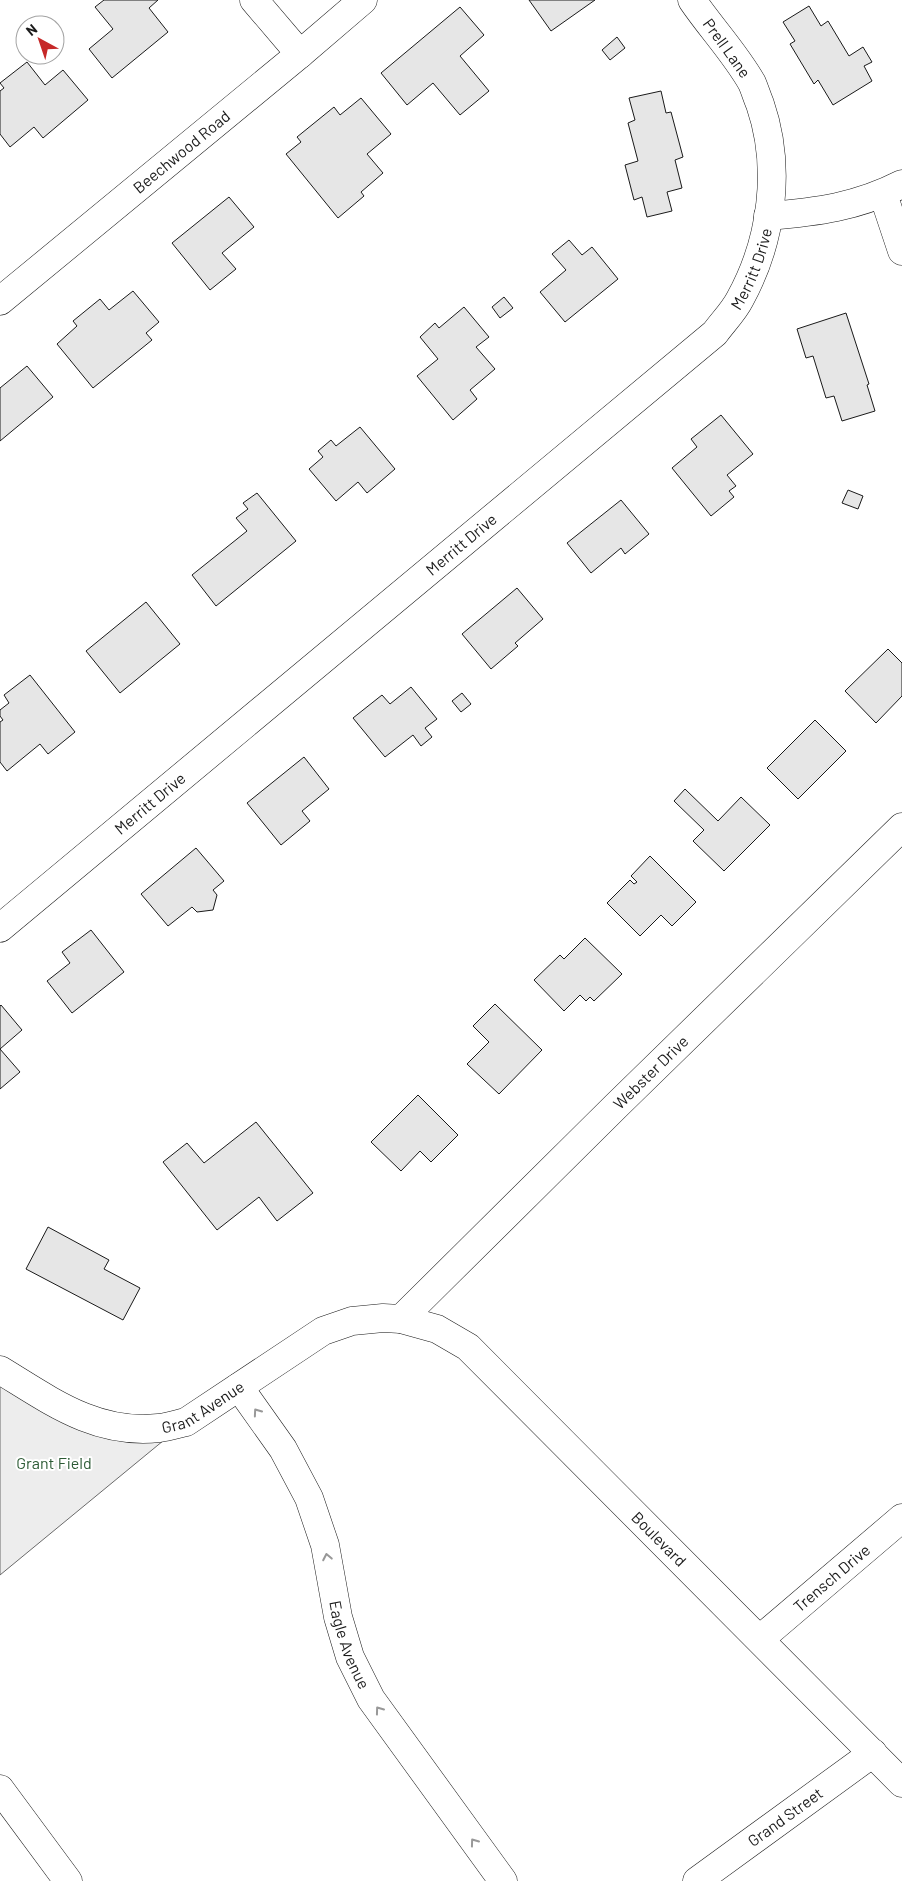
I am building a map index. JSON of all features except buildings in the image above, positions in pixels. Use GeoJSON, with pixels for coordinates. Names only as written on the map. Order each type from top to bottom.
{"type":"FeatureCollection","features":[{"type":"Feature","properties":{"kind":"street"},"geometry":{"type":"LineString","coordinates":[[254,0],[300,54]]}},
{"type":"Feature","properties":{"kind":"street","name":"Beechwood Road"},"geometry":{"type":"LineString","coordinates":[[0,301],[300,54],[362,0]]}},
{"type":"Feature","properties":{"kind":"street","name":"Prell Lane"},"geometry":{"type":"LineString","coordinates":[[692,0],[709,25],[733,52],[753,85],[766,122],[772,164],[768,216]]}},
{"type":"Feature","properties":{"kind":"street"},"geometry":{"type":"LineString","coordinates":[[892,189],[902,251]]}},
{"type":"Feature","properties":{"kind":"street","name":"Merritt Drive"},"geometry":{"type":"LineString","coordinates":[[0,928],[715,333],[740,302],[756,266],[763,244],[768,216],[819,212],[892,189]]}},
{"type":"Feature","properties":{"kind":"street","name":"Webster Drive"},"geometry":{"type":"LineString","coordinates":[[402,1319],[609,1113],[902,827]]}},
{"type":"Feature","properties":{"kind":"street","name":"Grant Avenue"},"geometry":{"type":"LineString","coordinates":[[0,1370],[59,1406],[89,1420],[123,1428],[159,1428],[186,1422],[323,1331],[352,1321],[383,1318],[402,1319]]}},
{"type":"Feature","properties":{"kind":"street","name":"Boulevard"},"geometry":{"type":"LineString","coordinates":[[402,1319],[437,1329],[468,1347],[902,1783]]}},
{"type":"Feature","properties":{"kind":"street","name":"Eagle Avenue"},"geometry":{"type":"LineString","coordinates":[[239,1387],[283,1449],[309,1498],[325,1545],[338,1617],[350,1657],[371,1699],[502,1881]]}},
{"type":"Feature","properties":{"kind":"street","name":"Trensch Drive"},"geometry":{"type":"LineString","coordinates":[[760,1639],[902,1518]]}},
{"type":"Feature","properties":{"kind":"street","name":"Grand Street"},"geometry":{"type":"LineString","coordinates":[[697,1881],[873,1753]]}},
{"type":"Feature","properties":{"kind":"street"},"geometry":{"type":"LineString","coordinates":[[0,1789],[68,1881]]}},
{"type":"Feature","properties":{"kind":"shaded area","name":"Grant Field"},"geometry":{"type":"Polygon","coordinates":[[[0,1370],[59,1406],[186,1422],[0,1575],[0,1370]]]}}]}
